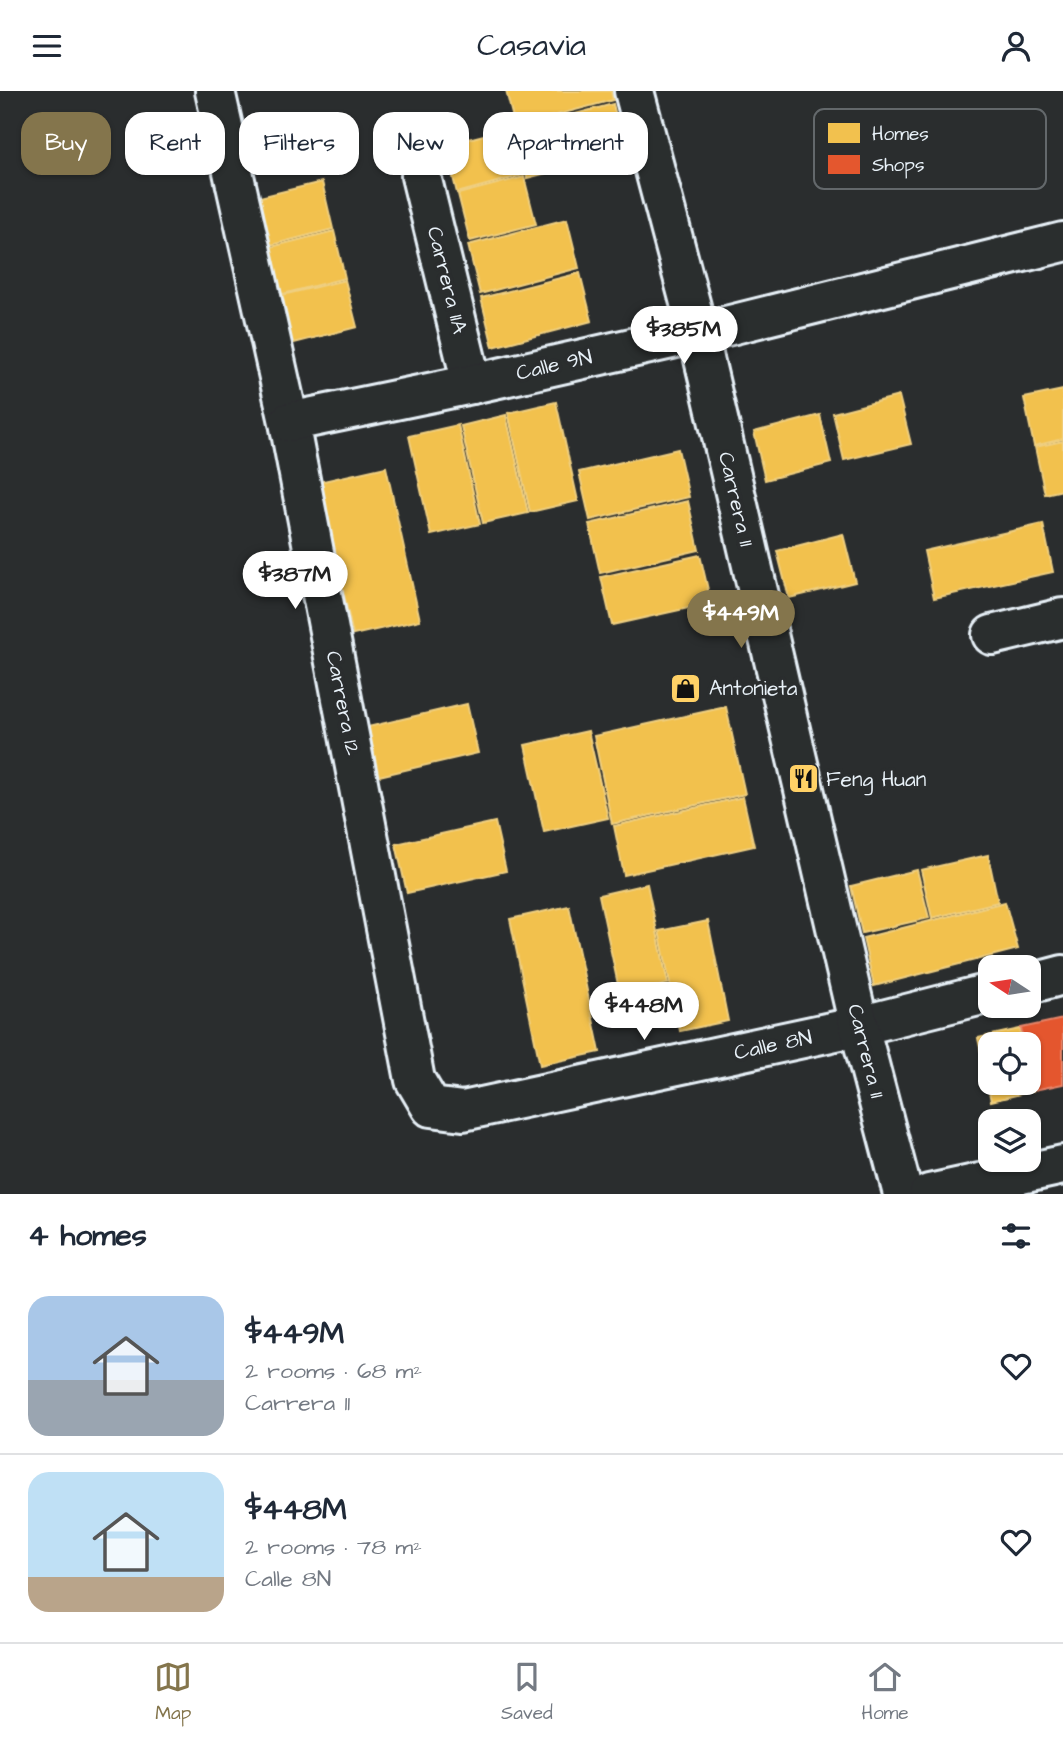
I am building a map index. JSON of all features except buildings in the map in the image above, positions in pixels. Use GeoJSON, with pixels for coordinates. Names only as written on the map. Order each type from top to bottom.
{"type":"FeatureCollection","features":[{"type":"Feature","properties":{"kind":"street","name":"Carrera 12"},"geometry":{"type":"LineString","coordinates":[[215,91],[289,422],[415,1080],[431,1107]]}},
{"type":"Feature","properties":{"kind":"street","name":"Carrera 11"},"geometry":{"type":"LineString","coordinates":[[634,91],[698,333],[859,1026],[903,1194]]}},
{"type":"Feature","properties":{"kind":"street","name":"Carrera 11A"},"geometry":{"type":"LineString","coordinates":[[421,176],[472,384]]}},
{"type":"Feature","properties":{"kind":"street","name":"Calle 9N"},"geometry":{"type":"LineString","coordinates":[[289,422],[698,333],[1063,242]]}},
{"type":"Feature","properties":{"kind":"street"},"geometry":{"type":"LineString","coordinates":[[992,635],[1063,618]]}},
{"type":"Feature","properties":{"kind":"street"},"geometry":{"type":"LineString","coordinates":[[1041,981],[1063,975]]}},
{"type":"Feature","properties":{"kind":"street","name":"Calle 8N"},"geometry":{"type":"LineString","coordinates":[[431,1107],[463,1111],[859,1026],[978,996]]}},
{"type":"Feature","properties":{"kind":"street"},"geometry":{"type":"LineString","coordinates":[[929,1194],[1063,1165]]}},
{"type":"Feature","properties":{"kind":"place","name":"Antonieta"},"geometry":{"type":"Point","coordinates":[686,688]}},
{"type":"Feature","properties":{"kind":"place","name":"Feng Huan"},"geometry":{"type":"Point","coordinates":[803,779]}}]}
